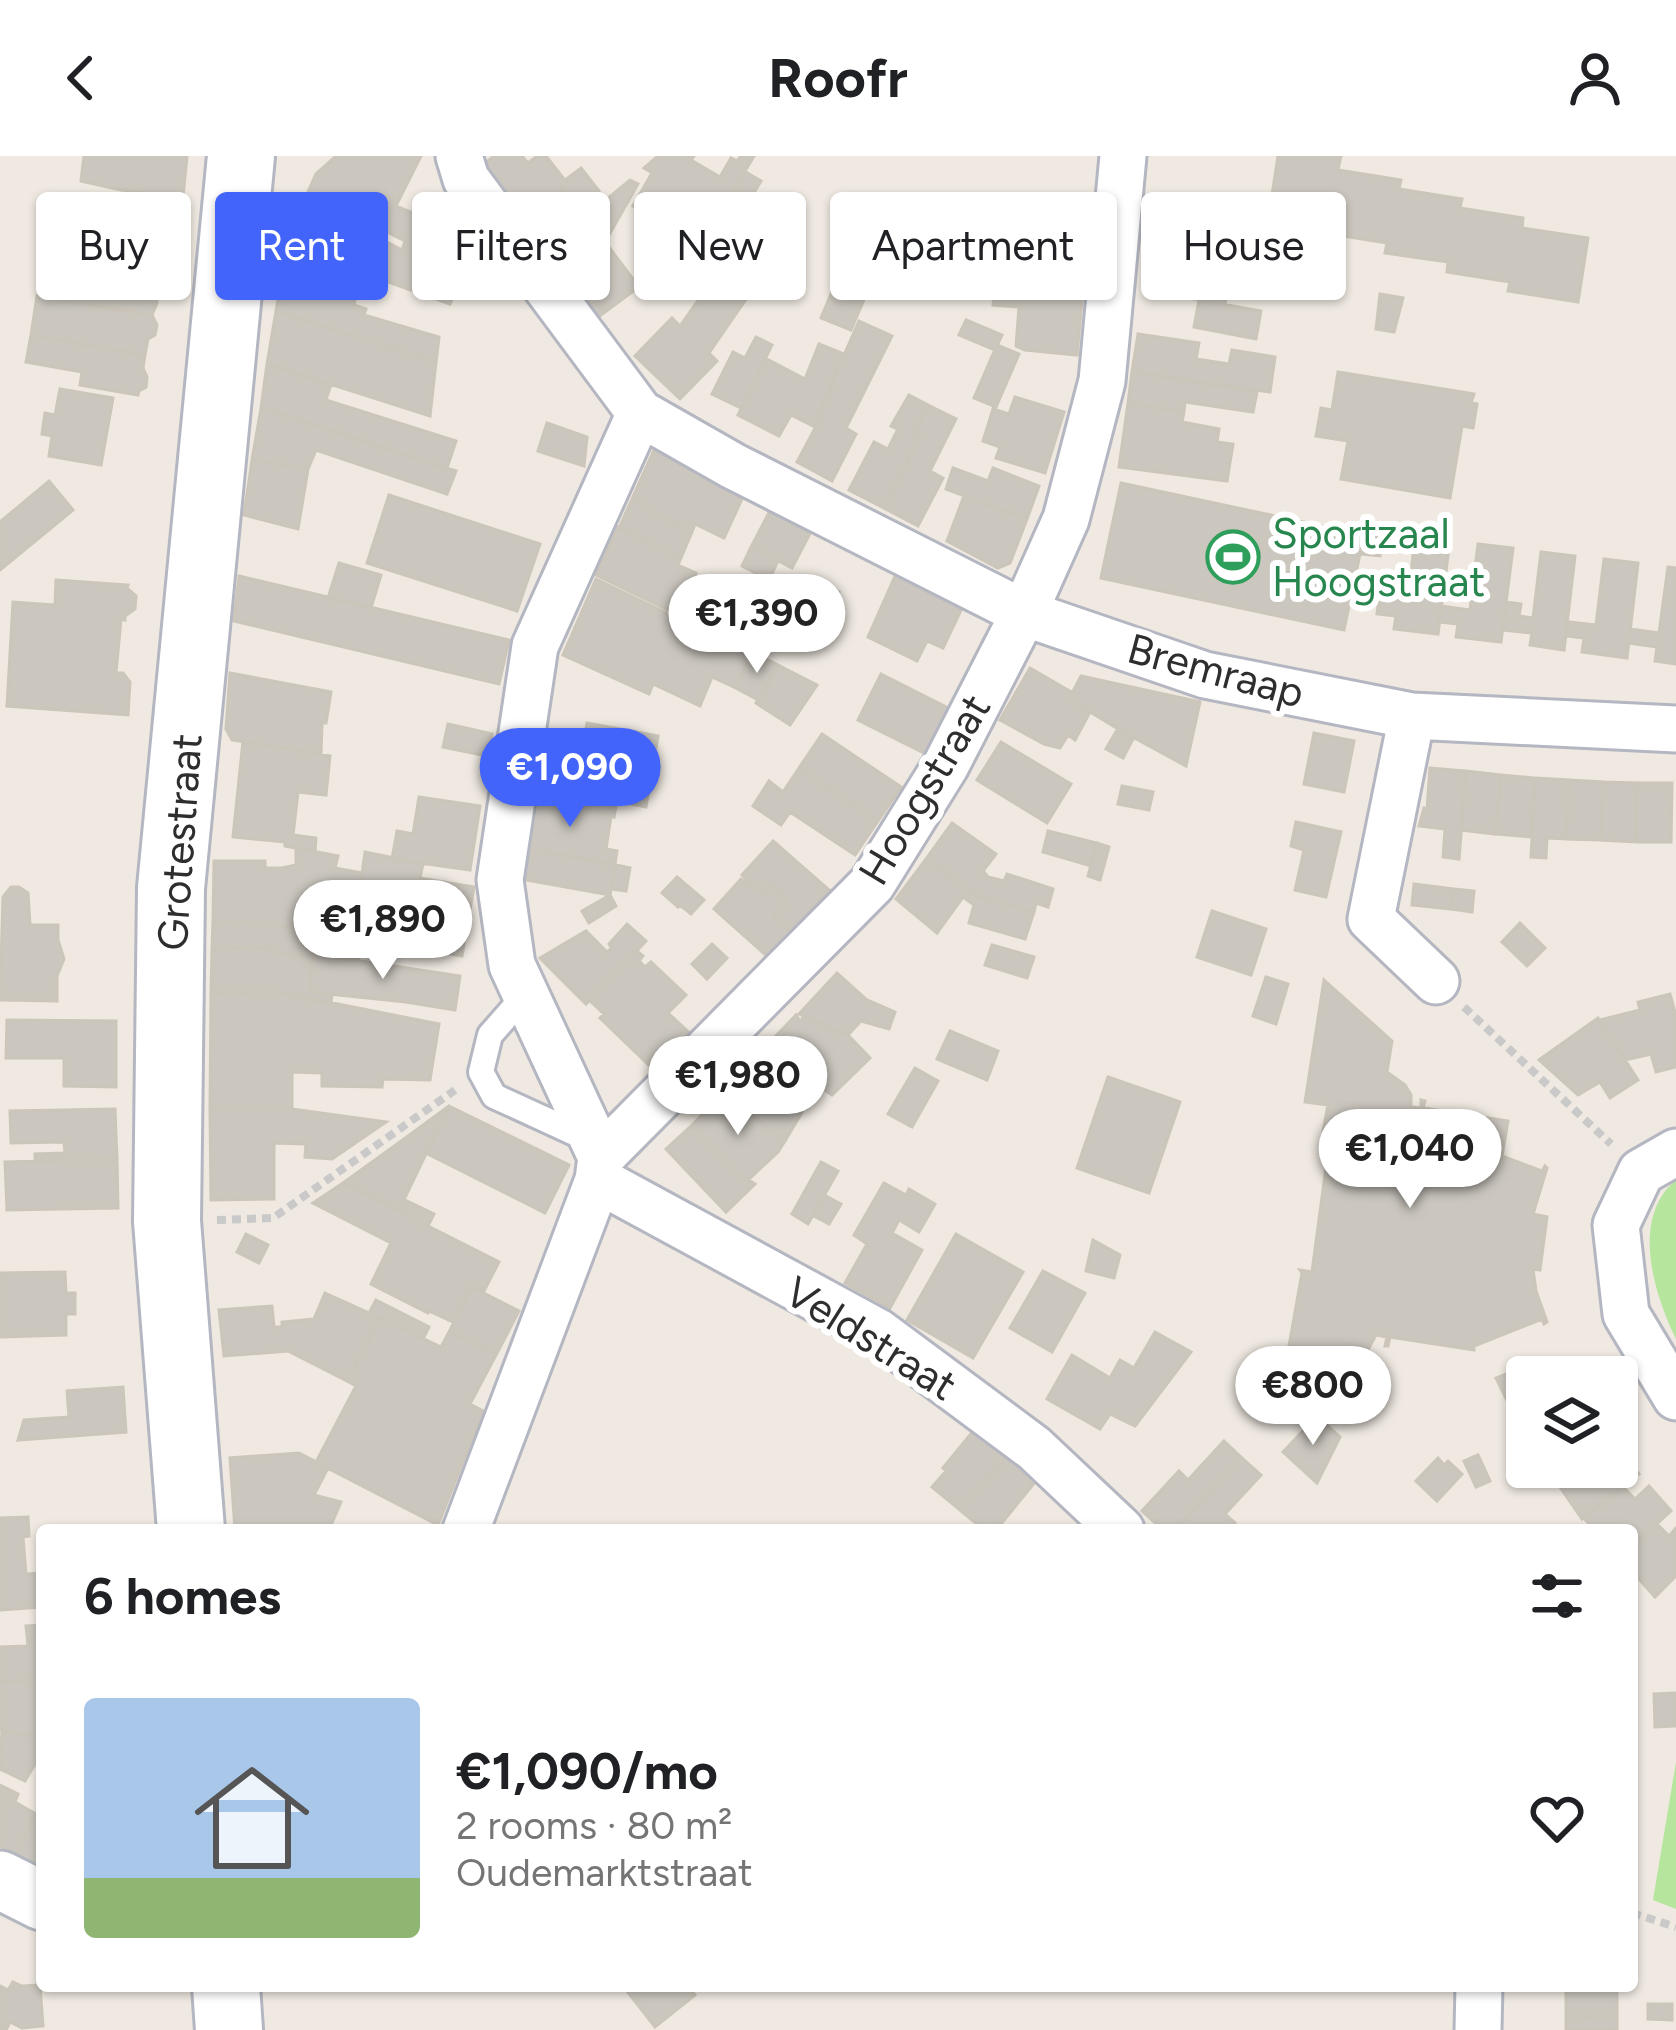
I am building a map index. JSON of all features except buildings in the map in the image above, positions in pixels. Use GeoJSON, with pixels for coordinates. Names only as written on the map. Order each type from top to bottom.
{"type":"FeatureCollection","features":[{"type":"Feature","properties":{"kind":"main road","name":"Grotestraat"},"geometry":{"type":"LineString","coordinates":[[191,1524],[167,1222],[171,889],[241,156]]}},
{"type":"Feature","properties":{"kind":"main road"},"geometry":{"type":"LineString","coordinates":[[227,1992],[230,2030]]}},
{"type":"Feature","properties":{"kind":"street"},"geometry":{"type":"LineString","coordinates":[[460,156],[466,179],[640,413],[536,646],[500,880],[512,965],[598,1160]]}},
{"type":"Feature","properties":{"kind":"street","name":"Hoogstraat"},"geometry":{"type":"LineString","coordinates":[[468,1524],[598,1160],[872,884],[946,765],[1024,613],[1066,519],[1102,381],[1123,156]]}},
{"type":"Feature","properties":{"kind":"street","name":"Bremraap"},"geometry":{"type":"LineString","coordinates":[[640,413],[733,466],[1024,613],[1205,674],[1412,716],[1676,730]]}},
{"type":"Feature","properties":{"kind":"street"},"geometry":{"type":"LineString","coordinates":[[1412,716],[1371,919],[1436,981]]}},
{"type":"Feature","properties":{"kind":"street","name":"Veldstraat"},"geometry":{"type":"LineString","coordinates":[[598,1160],[878,1332],[1034,1448],[1115,1524]]}},
{"type":"Feature","properties":{"kind":"street"},"geometry":{"type":"LineString","coordinates":[[1659,1162],[1616,1225],[1626,1314],[1676,1397]]}},
{"type":"Feature","properties":{"kind":"street"},"geometry":{"type":"LineString","coordinates":[[0,1880],[36,1898]]}},
{"type":"Feature","properties":{"kind":"street"},"geometry":{"type":"LineString","coordinates":[[1478,2030],[1479,1992]]}},
{"type":"Feature","properties":{"kind":"lane"},"geometry":{"type":"LineString","coordinates":[[526,994],[490,1035],[481,1072],[494,1096],[598,1160]]}},
{"type":"Feature","properties":{"kind":"path"},"geometry":{"type":"LineString","coordinates":[[1436,981],[1659,1162]]}},
{"type":"Feature","properties":{"kind":"path"},"geometry":{"type":"LineString","coordinates":[[167,1222],[273,1218],[481,1072]]}},
{"type":"Feature","properties":{"kind":"path"},"geometry":{"type":"LineString","coordinates":[[1638,1915],[1676,1928]]}},
{"type":"Feature","properties":{"kind":"green space"},"geometry":{"type":"Polygon","coordinates":[[[1676,1180],[1676,1339],[1654,1279],[1650,1235],[1662,1196],[1676,1180]]]}},
{"type":"Feature","properties":{"kind":"green space"},"geometry":{"type":"Polygon","coordinates":[[[1676,1762],[1676,1909],[1653,1900],[1676,1762]]]}},
{"type":"Feature","properties":{"kind":"place","name":"Sportzaal Hoogstraat"},"geometry":{"type":"Point","coordinates":[1233,557]}}]}
